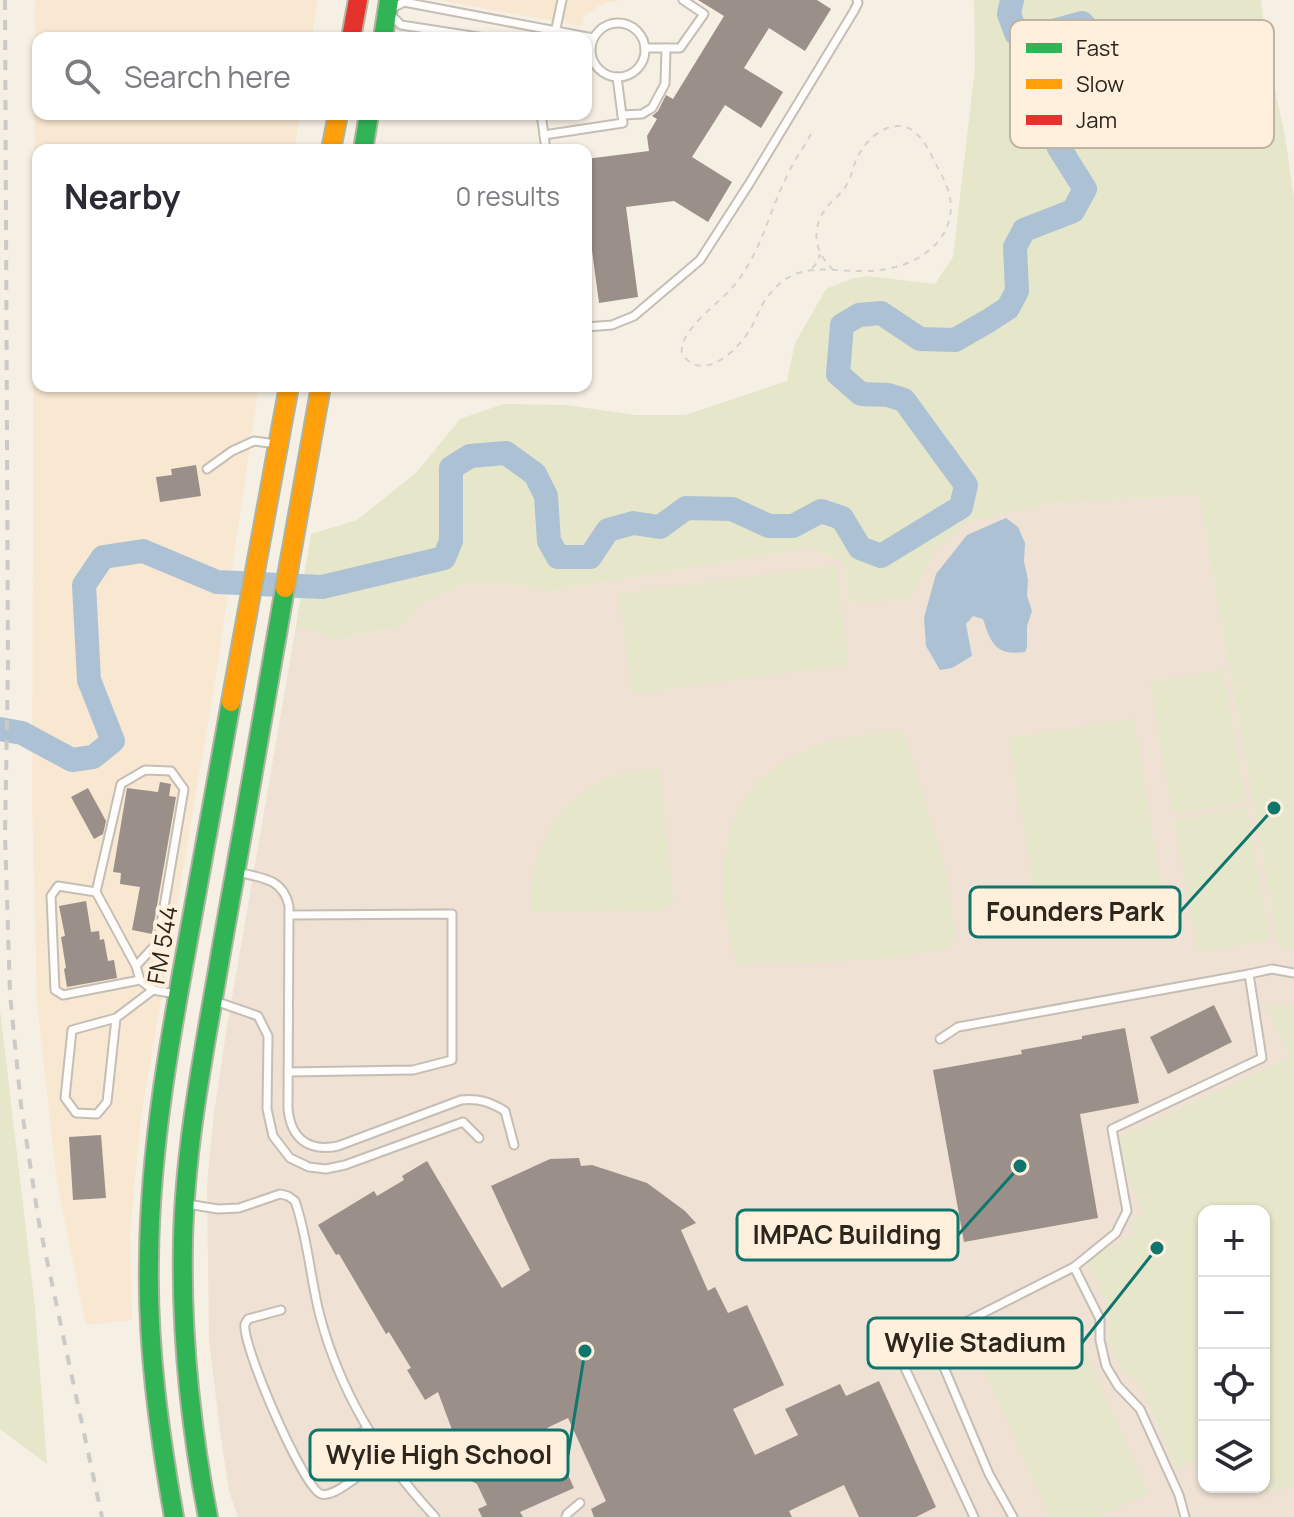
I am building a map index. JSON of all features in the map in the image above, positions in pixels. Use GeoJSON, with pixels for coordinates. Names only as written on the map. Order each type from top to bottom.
{"type":"FeatureCollection","features":[{"type":"Feature","properties":{"kind":"main road"},"geometry":{"type":"LineString","coordinates":[[352,32],[358,2],[388,6],[384,32]]}},
{"type":"Feature","properties":{"kind":"main road"},"geometry":{"type":"LineString","coordinates":[[332,144],[337,120]]}},
{"type":"Feature","properties":{"kind":"main road"},"geometry":{"type":"LineString","coordinates":[[364,144],[368,120]]}},
{"type":"Feature","properties":{"kind":"main road","name":"FM 544"},"geometry":{"type":"LineString","coordinates":[[174,1517],[162,1459],[153,1378],[149,1308],[152,1176],[178,994],[288,392]]}},
{"type":"Feature","properties":{"kind":"main road"},"geometry":{"type":"LineString","coordinates":[[208,1517],[190,1418],[184,1344],[185,1203],[197,1091],[320,392]]}},
{"type":"Feature","properties":{"kind":"main road"},"geometry":{"type":"LineString","coordinates":[[178,994],[213,1000]]}},
{"type":"Feature","properties":{"kind":"lane"},"geometry":{"type":"LineString","coordinates":[[555,32],[562,0]]}},
{"type":"Feature","properties":{"kind":"lane"},"geometry":{"type":"LineString","coordinates":[[645,48],[680,48],[704,14],[683,0]]}},
{"type":"Feature","properties":{"kind":"lane"},"geometry":{"type":"LineString","coordinates":[[592,327],[612,325],[634,316],[700,260],[854,11],[857,0]]}},
{"type":"Feature","properties":{"kind":"lane"},"geometry":{"type":"LineString","coordinates":[[446,32],[401,25],[388,6],[404,2],[546,32]]}},
{"type":"Feature","properties":{"kind":"lane"},"geometry":{"type":"LineString","coordinates":[[592,42],[606,25],[623,23],[638,32],[645,48],[640,65],[626,76],[608,75],[592,60]]}},
{"type":"Feature","properties":{"kind":"lane"},"geometry":{"type":"LineString","coordinates":[[622,115],[642,114],[652,108],[665,84],[666,48]]}},
{"type":"Feature","properties":{"kind":"lane"},"geometry":{"type":"LineString","coordinates":[[544,135],[623,123],[617,77]]}},
{"type":"Feature","properties":{"kind":"lane"},"geometry":{"type":"LineString","coordinates":[[542,120],[545,144]]}},
{"type":"Feature","properties":{"kind":"lane"},"geometry":{"type":"LineString","coordinates":[[207,469],[232,451],[254,441],[279,444]]}},
{"type":"Feature","properties":{"kind":"lane"},"geometry":{"type":"LineString","coordinates":[[136,966],[158,942],[184,789],[171,771],[145,770],[121,784],[96,892],[136,966],[140,980],[153,990],[178,994]]}},
{"type":"Feature","properties":{"kind":"lane"},"geometry":{"type":"LineString","coordinates":[[235,872],[274,882],[287,897],[289,1121],[303,1141],[326,1149],[461,1100],[477,1099],[505,1111],[514,1145]]}},
{"type":"Feature","properties":{"kind":"lane"},"geometry":{"type":"LineString","coordinates":[[96,892],[58,886],[51,896],[55,990],[63,995],[140,980]]}},
{"type":"Feature","properties":{"kind":"lane"},"geometry":{"type":"LineString","coordinates":[[288,1072],[413,1070],[452,1060],[452,914],[289,915]]}},
{"type":"Feature","properties":{"kind":"lane"},"geometry":{"type":"LineString","coordinates":[[940,1039],[958,1027],[1272,969],[1294,973]]}},
{"type":"Feature","properties":{"kind":"lane"},"geometry":{"type":"LineString","coordinates":[[1013,1517],[989,1474],[932,1339],[1074,1267],[1116,1233],[1127,1211],[1112,1129],[1262,1058],[1249,974]]}},
{"type":"Feature","properties":{"kind":"lane"},"geometry":{"type":"LineString","coordinates":[[116,1018],[107,1102],[97,1114],[76,1113],[65,1098],[72,1030],[116,1018],[153,990]]}},
{"type":"Feature","properties":{"kind":"lane"},"geometry":{"type":"LineString","coordinates":[[213,1000],[258,1016],[268,1036],[267,1109],[273,1136],[290,1158],[309,1167],[326,1169],[463,1122],[479,1138]]}},
{"type":"Feature","properties":{"kind":"lane"},"geometry":{"type":"LineString","coordinates":[[185,1203],[218,1209],[239,1208],[280,1194],[295,1201],[320,1317],[337,1368],[367,1429],[407,1487],[435,1517]]}},
{"type":"Feature","properties":{"kind":"lane"},"geometry":{"type":"LineString","coordinates":[[1074,1267],[1100,1319],[1100,1340],[1106,1366],[1118,1386],[1140,1409],[1179,1495],[1185,1517]]}},
{"type":"Feature","properties":{"kind":"lane"},"geometry":{"type":"LineString","coordinates":[[281,1310],[248,1319],[245,1327],[279,1425],[319,1493],[332,1493],[355,1479]]}},
{"type":"Feature","properties":{"kind":"lane"},"geometry":{"type":"LineString","coordinates":[[898,1353],[974,1517]]}},
{"type":"Feature","properties":{"kind":"lane"},"geometry":{"type":"LineString","coordinates":[[336,1447],[367,1429]]}},
{"type":"Feature","properties":{"kind":"lane"},"geometry":{"type":"LineString","coordinates":[[566,1517],[580,1503]]}},
{"type":"Feature","properties":{"kind":"path"},"geometry":{"type":"LineString","coordinates":[[810,269],[835,271],[872,271],[900,266],[925,253],[942,237],[950,218],[952,200],[929,150],[913,131],[900,126],[885,129],[869,140],[862,148],[847,184],[820,219],[815,236],[820,253],[835,271]]}},
{"type":"Feature","properties":{"kind":"path"},"geometry":{"type":"LineString","coordinates":[[811,134],[788,172],[753,259],[733,287],[686,336],[681,349],[686,360],[699,366],[711,365],[734,350],[772,291],[785,279],[810,269],[818,262],[820,253]]}},
{"type":"Feature","properties":{"kind":"shaded area"},"geometry":{"type":"Polygon","coordinates":[[[35,0],[317,0],[313,32],[35,32],[35,0]]]}},
{"type":"Feature","properties":{"kind":"shaded area"},"geometry":{"type":"Polygon","coordinates":[[[438,0],[620,0],[602,4],[584,16],[582,26],[438,0]]]}},
{"type":"Feature","properties":{"kind":"shaded area"},"geometry":{"type":"Polygon","coordinates":[[[35,120],[299,120],[296,144],[34,144],[35,120]]]}},
{"type":"Feature","properties":{"kind":"shaded area"},"geometry":{"type":"Polygon","coordinates":[[[34,392],[258,392],[217,669],[141,1117],[130,1232],[132,1320],[86,1325],[57,1183],[37,1001],[32,800],[34,392]]]}},
{"type":"Feature","properties":{"kind":"shaded area"},"geometry":{"type":"Polygon","coordinates":[[[1199,495],[1279,948],[1294,949],[1294,1517],[238,1517],[229,1491],[209,1341],[207,1184],[226,1033],[296,626],[339,639],[404,626],[421,603],[467,584],[512,584],[549,591],[811,548],[844,562],[848,595],[910,600],[934,552],[966,522],[1053,503],[1199,495]]]}},
{"type":"Feature","properties":{"kind":"green space"},"geometry":{"type":"Polygon","coordinates":[[[974,0],[1261,0],[1263,20],[1010,20],[1010,148],[1274,148],[1274,86],[1294,198],[1294,949],[1279,949],[1199,495],[1053,503],[967,522],[934,552],[910,600],[853,602],[848,595],[844,562],[811,548],[549,591],[512,584],[467,584],[421,603],[404,626],[338,639],[296,626],[311,534],[357,520],[416,473],[460,419],[503,404],[566,405],[635,415],[685,415],[787,381],[795,343],[826,289],[867,276],[935,284],[953,257],[975,68],[974,0]]]}},
{"type":"Feature","properties":{"kind":"green space"},"geometry":{"type":"Polygon","coordinates":[[[836,565],[849,665],[632,694],[619,594],[836,565]]]}},
{"type":"Feature","properties":{"kind":"green space"},"geometry":{"type":"Polygon","coordinates":[[[1223,669],[1246,801],[1173,814],[1150,682],[1223,669]]]}},
{"type":"Feature","properties":{"kind":"green space"},"geometry":{"type":"Polygon","coordinates":[[[1134,718],[1166,917],[1042,938],[1009,738],[1134,718]]]}},
{"type":"Feature","properties":{"kind":"green space"},"geometry":{"type":"Polygon","coordinates":[[[903,729],[945,867],[956,936],[948,948],[880,960],[736,964],[723,901],[724,857],[735,815],[759,780],[787,759],[829,741],[903,729]]]}},
{"type":"Feature","properties":{"kind":"green space"},"geometry":{"type":"Polygon","coordinates":[[[659,768],[674,902],[665,910],[532,913],[532,880],[537,860],[548,835],[568,806],[580,795],[608,779],[659,768]]]}},
{"type":"Feature","properties":{"kind":"green space"},"geometry":{"type":"Polygon","coordinates":[[[1247,807],[1270,940],[1198,953],[1174,820],[1247,807]]]}},
{"type":"Feature","properties":{"kind":"green space"},"geometry":{"type":"Polygon","coordinates":[[[1266,1005],[1294,1005],[1294,1488],[1270,1490],[1270,1205],[1198,1205],[1198,1459],[1177,1471],[1142,1386],[1120,1366],[1110,1343],[1108,1307],[1087,1262],[1134,1234],[1130,1221],[1144,1213],[1111,1142],[1290,1057],[1266,1005]]]}},
{"type":"Feature","properties":{"kind":"green space"},"geometry":{"type":"Polygon","coordinates":[[[0,1009],[35,1307],[47,1464],[0,1429],[0,1009]]]}},
{"type":"Feature","properties":{"kind":"green space"},"geometry":{"type":"Polygon","coordinates":[[[1073,1324],[1149,1494],[1098,1517],[1050,1517],[982,1365],[1073,1324]]]}},
{"type":"Feature","properties":{"kind":"water"},"geometry":{"type":"Polygon","coordinates":[[[1006,518],[1018,527],[1025,543],[1027,596],[1032,611],[1027,626],[1025,652],[1001,650],[992,641],[983,619],[973,616],[966,624],[972,656],[952,668],[940,670],[926,646],[924,618],[936,574],[967,535],[1006,518]]]}},
{"type":"Feature","properties":{"kind":"building"},"geometry":{"type":"Polygon","coordinates":[[[698,0],[817,0],[831,9],[805,51],[769,28],[744,68],[783,92],[761,128],[725,105],[692,157],[732,182],[708,222],[674,201],[626,207],[638,297],[599,303],[592,250],[592,158],[649,151],[647,136],[657,119],[652,116],[666,95],[673,99],[724,16],[698,0]]]}},
{"type":"Feature","properties":{"kind":"building"},"geometry":{"type":"Polygon","coordinates":[[[196,465],[201,496],[160,502],[156,477],[172,475],[171,469],[196,465]]]}},
{"type":"Feature","properties":{"kind":"building"},"geometry":{"type":"Polygon","coordinates":[[[160,782],[171,784],[169,796],[176,797],[152,934],[132,930],[140,887],[120,884],[121,873],[113,872],[127,788],[158,792],[160,782]]]}},
{"type":"Feature","properties":{"kind":"building"},"geometry":{"type":"Polygon","coordinates":[[[88,788],[106,821],[103,834],[94,839],[71,797],[88,788]]]}},
{"type":"Feature","properties":{"kind":"building"},"geometry":{"type":"Polygon","coordinates":[[[86,901],[91,932],[99,931],[100,940],[104,939],[108,961],[114,960],[117,978],[67,987],[61,937],[65,936],[59,906],[86,901]]]}},
{"type":"Feature","properties":{"kind":"building"},"geometry":{"type":"Polygon","coordinates":[[[1214,1005],[1232,1042],[1168,1074],[1150,1037],[1214,1005]]]}},
{"type":"Feature","properties":{"kind":"building"},"geometry":{"type":"Polygon","coordinates":[[[1125,1028],[1139,1103],[1080,1114],[1098,1218],[964,1242],[933,1070],[1022,1054],[1021,1050],[1125,1028]]]}},
{"type":"Feature","properties":{"kind":"building"},"geometry":{"type":"Polygon","coordinates":[[[101,1135],[106,1198],[73,1200],[69,1137],[101,1135]]]}},
{"type":"Feature","properties":{"kind":"building"},"geometry":{"type":"Polygon","coordinates":[[[579,1158],[581,1166],[592,1165],[647,1183],[685,1211],[696,1223],[681,1230],[708,1291],[715,1287],[728,1313],[747,1305],[784,1385],[733,1409],[755,1455],[798,1435],[785,1409],[840,1384],[846,1396],[879,1381],[936,1507],[916,1517],[859,1517],[844,1485],[789,1511],[792,1517],[594,1517],[591,1509],[606,1501],[568,1418],[547,1428],[574,1488],[520,1512],[523,1517],[482,1517],[478,1509],[487,1505],[477,1484],[442,1465],[458,1446],[438,1392],[425,1400],[407,1370],[411,1368],[389,1332],[386,1334],[339,1254],[336,1255],[318,1225],[374,1191],[377,1196],[427,1161],[502,1288],[530,1270],[491,1186],[550,1159],[579,1158]]]}},
{"type":"Feature","properties":{"kind":"waterway"},"geometry":{"type":"LineString","coordinates":[[1011,20],[1009,14],[1012,0]]}},
{"type":"Feature","properties":{"kind":"waterway"},"geometry":{"type":"LineString","coordinates":[[0,729],[22,733],[72,760],[93,757],[113,741],[89,680],[84,585],[103,557],[143,551],[217,582],[322,587],[444,558],[451,541],[451,468],[470,456],[506,453],[535,474],[546,496],[549,541],[558,557],[590,557],[608,530],[633,523],[660,527],[686,508],[732,509],[769,526],[793,526],[821,511],[842,518],[860,548],[881,556],[961,507],[966,485],[904,400],[888,395],[861,394],[838,374],[842,325],[859,315],[881,313],[920,339],[955,340],[1008,308],[1017,291],[1015,247],[1024,230],[1073,211],[1085,189],[1059,148]]}},
{"type":"Feature","properties":{"kind":"railway"},"geometry":{"type":"LineString","coordinates":[[5,0],[8,663],[5,835],[10,994],[21,1105],[39,1223],[102,1517]]}},
{"type":"Feature","properties":{"kind":"traffic: fast"},"geometry":{"type":"LineString","coordinates":[[384,32],[389,0]]}},
{"type":"Feature","properties":{"kind":"traffic: fast"},"geometry":{"type":"LineString","coordinates":[[364,144],[368,120]]}},
{"type":"Feature","properties":{"kind":"traffic: fast"},"geometry":{"type":"LineString","coordinates":[[208,1517],[196,1448],[185,1345],[183,1240],[188,1167],[202,1059],[285,588]]}},
{"type":"Feature","properties":{"kind":"traffic: fast"},"geometry":{"type":"LineString","coordinates":[[174,1517],[152,1356],[150,1216],[157,1134],[169,1052],[231,702]]}},
{"type":"Feature","properties":{"kind":"traffic: slow"},"geometry":{"type":"LineString","coordinates":[[332,144],[337,120]]}},
{"type":"Feature","properties":{"kind":"traffic: slow"},"geometry":{"type":"LineString","coordinates":[[231,702],[288,392]]}},
{"type":"Feature","properties":{"kind":"traffic: slow"},"geometry":{"type":"LineString","coordinates":[[285,588],[320,392]]}},
{"type":"Feature","properties":{"kind":"traffic: jam"},"geometry":{"type":"LineString","coordinates":[[352,32],[358,0]]}},
{"type":"Feature","properties":{"kind":"place","name":"Founders Park"},"geometry":{"type":"Point","coordinates":[1274,808]}},
{"type":"Feature","properties":{"kind":"place","name":"IMPAC Building"},"geometry":{"type":"Point","coordinates":[1020,1166]}},
{"type":"Feature","properties":{"kind":"place","name":"Wylie Stadium"},"geometry":{"type":"Point","coordinates":[1157,1248]}},
{"type":"Feature","properties":{"kind":"place","name":"Wylie High School"},"geometry":{"type":"Point","coordinates":[585,1351]}}]}
